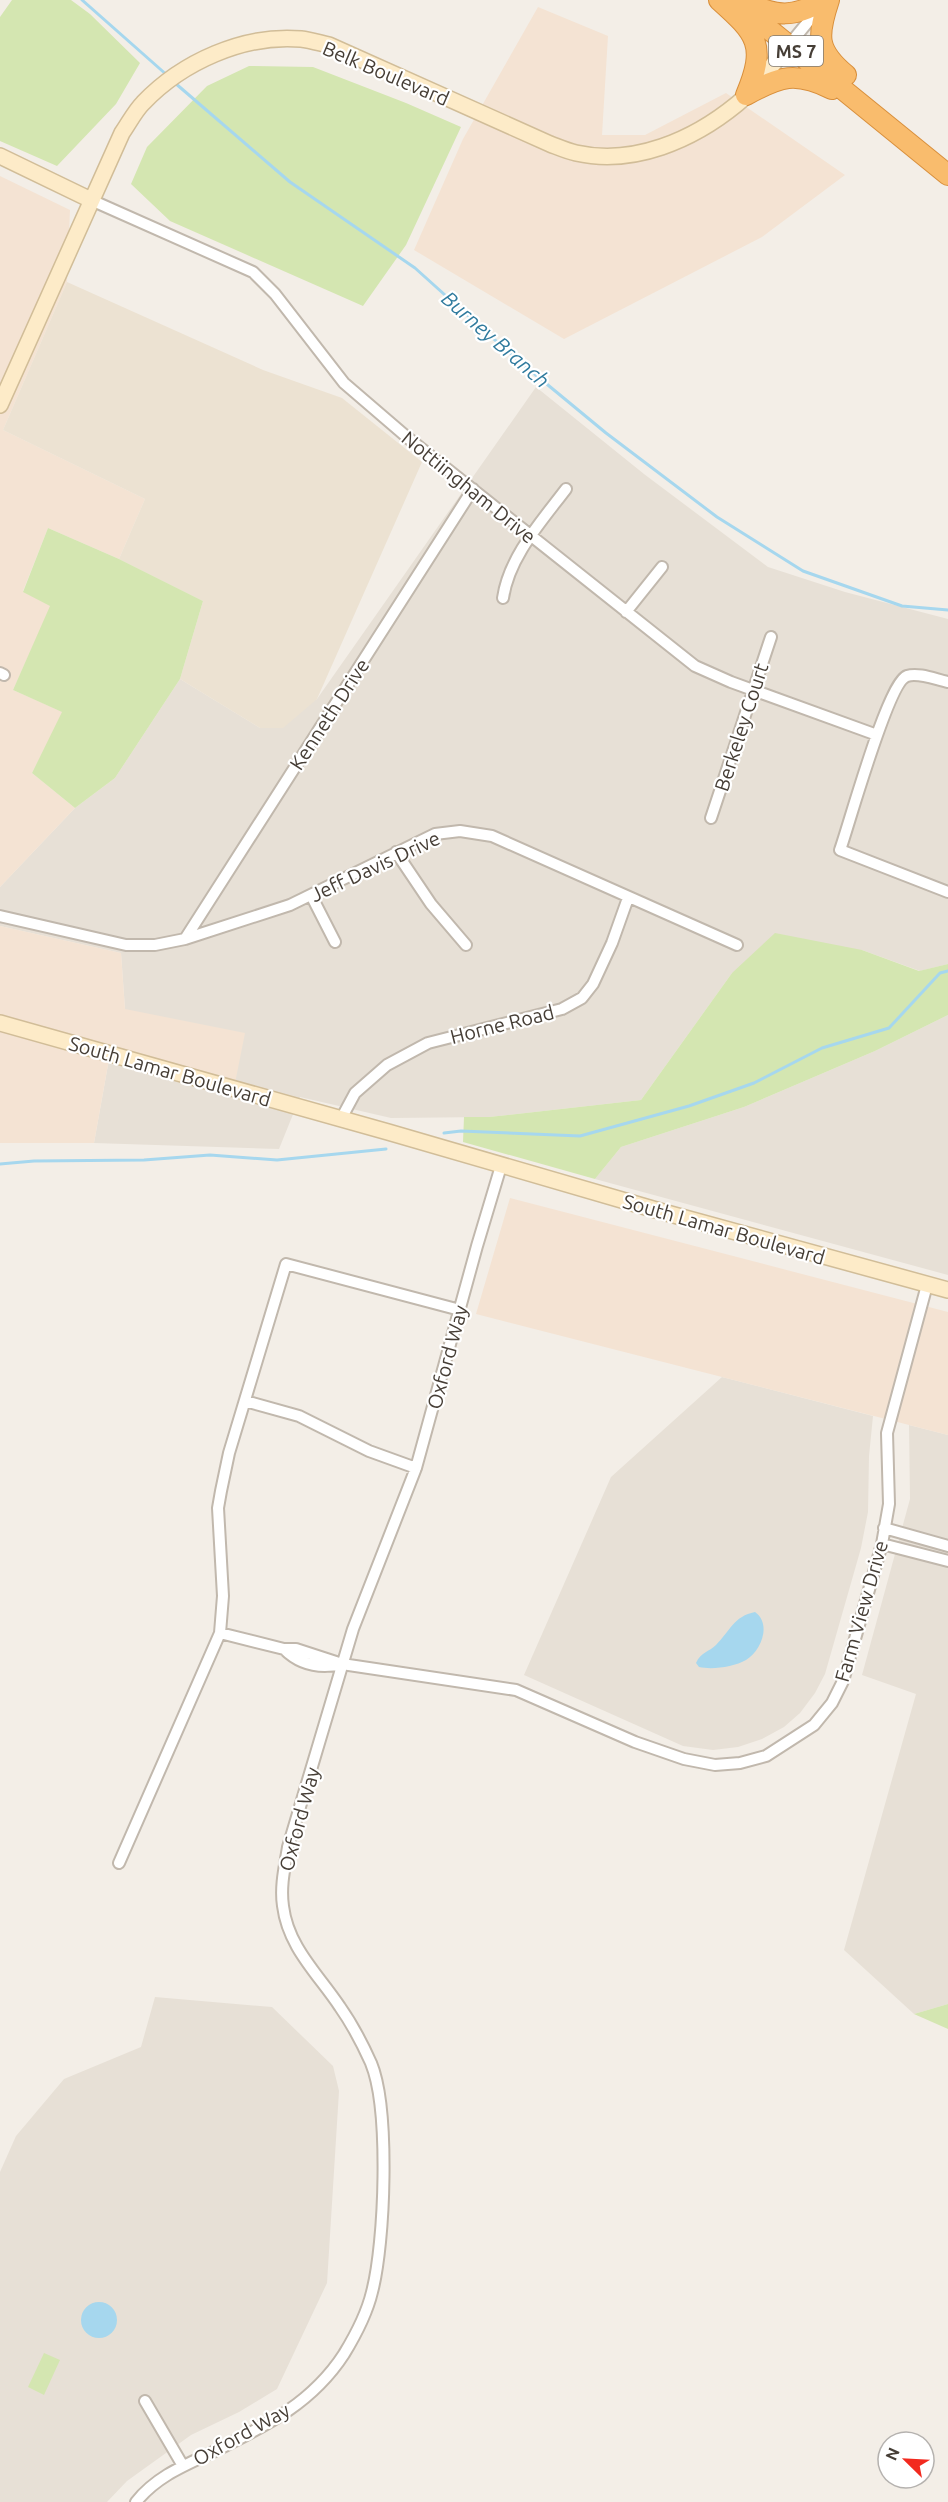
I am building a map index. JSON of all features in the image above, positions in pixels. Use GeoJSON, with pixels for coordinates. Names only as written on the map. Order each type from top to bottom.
{"type":"FeatureCollection","features":[{"type":"Feature","properties":{"kind":"highway"},"geometry":{"type":"LineString","coordinates":[[719,0],[752,33],[757,48],[754,74],[746,95]]}},
{"type":"Feature","properties":{"kind":"highway","name":"MS 7"},"geometry":{"type":"LineString","coordinates":[[734,0],[948,176]]}},
{"type":"Feature","properties":{"kind":"highway"},"geometry":{"type":"LineString","coordinates":[[742,0],[771,13],[793,13],[811,8],[826,0]]}},
{"type":"Feature","properties":{"kind":"highway"},"geometry":{"type":"LineString","coordinates":[[826,0],[821,36],[829,61],[885,107],[911,144]]}},
{"type":"Feature","properties":{"kind":"highway"},"geometry":{"type":"LineString","coordinates":[[746,95],[780,78],[794,76],[818,82],[859,102]]}},
{"type":"Feature","properties":{"kind":"street"},"geometry":{"type":"LineString","coordinates":[[789,45],[826,0]]}},
{"type":"Feature","properties":{"kind":"street","name":"Belk Boulevard"},"geometry":{"type":"LineString","coordinates":[[0,405],[122,133],[141,105],[153,93],[190,66],[244,43],[302,39],[352,54],[550,144],[576,153],[608,156],[670,146],[697,133],[739,102],[789,45]]}},
{"type":"Feature","properties":{"kind":"street"},"geometry":{"type":"LineString","coordinates":[[0,156],[91,200]]}},
{"type":"Feature","properties":{"kind":"street","name":"Nottiingham Drive"},"geometry":{"type":"LineString","coordinates":[[91,200],[253,272],[275,294],[344,383],[408,438],[695,666],[753,690],[877,735]]}},
{"type":"Feature","properties":{"kind":"street","name":"Kenneth Drive"},"geometry":{"type":"LineString","coordinates":[[185,939],[473,489]]}},
{"type":"Feature","properties":{"kind":"street"},"geometry":{"type":"LineString","coordinates":[[504,598],[506,581],[531,536],[566,489]]}},
{"type":"Feature","properties":{"kind":"street"},"geometry":{"type":"LineString","coordinates":[[626,612],[662,567]]}},
{"type":"Feature","properties":{"kind":"street","name":"Berkeley Court"},"geometry":{"type":"LineString","coordinates":[[711,818],[771,637]]}},
{"type":"Feature","properties":{"kind":"street"},"geometry":{"type":"LineString","coordinates":[[948,682],[918,676],[908,676],[901,680],[894,691],[877,735],[840,850],[948,892]]}},
{"type":"Feature","properties":{"kind":"street","name":"Jeff Davis Drive"},"geometry":{"type":"LineString","coordinates":[[0,916],[126,945],[155,945],[185,939],[290,905],[435,834],[460,831],[492,836],[737,945]]}},
{"type":"Feature","properties":{"kind":"street"},"geometry":{"type":"LineString","coordinates":[[396,852],[431,904],[466,945]]}},
{"type":"Feature","properties":{"kind":"street"},"geometry":{"type":"LineString","coordinates":[[311,895],[335,942]]}},
{"type":"Feature","properties":{"kind":"street","name":"Horne Road"},"geometry":{"type":"LineString","coordinates":[[341,1119],[355,1093],[387,1065],[428,1043],[562,1010],[582,998],[593,984],[612,943],[628,898]]}},
{"type":"Feature","properties":{"kind":"street","name":"South Lamar Boulevard"},"geometry":{"type":"LineString","coordinates":[[0,1023],[501,1166],[948,1290]]}},
{"type":"Feature","properties":{"kind":"street","name":"Oxford Way"},"geometry":{"type":"LineString","coordinates":[[136,2502],[163,2476],[283,2416],[317,2386],[344,2354],[371,2295],[378,2264],[382,2193],[379,2099],[372,2065],[340,2007],[300,1954],[290,1933],[283,1906],[282,1879],[288,1847],[353,1629],[416,1468],[501,1166]]}},
{"type":"Feature","properties":{"kind":"street"},"geometry":{"type":"LineString","coordinates":[[119,1863],[220,1633],[223,1596],[218,1508],[229,1453],[285,1264],[460,1310]]}},
{"type":"Feature","properties":{"kind":"street","name":"Farm View Drive"},"geometry":{"type":"LineString","coordinates":[[220,1633],[284,1649],[296,1649],[342,1664],[516,1690],[635,1742],[684,1759],[715,1765],[740,1763],[766,1756],[814,1725],[832,1703],[843,1681],[882,1544],[889,1504],[887,1433],[927,1285]]}},
{"type":"Feature","properties":{"kind":"street"},"geometry":{"type":"LineString","coordinates":[[245,1401],[299,1416],[369,1451],[416,1468]]}},
{"type":"Feature","properties":{"kind":"street"},"geometry":{"type":"LineString","coordinates":[[884,1528],[948,1546]]}},
{"type":"Feature","properties":{"kind":"street"},"geometry":{"type":"LineString","coordinates":[[882,1544],[948,1561]]}},
{"type":"Feature","properties":{"kind":"street"},"geometry":{"type":"LineString","coordinates":[[145,2401],[183,2466]]}},
{"type":"Feature","properties":{"kind":"shaded area"},"geometry":{"type":"Polygon","coordinates":[[[538,7],[608,36],[602,135],[645,135],[726,93],[845,175],[762,237],[564,339],[414,250],[463,139],[538,7]]]}},
{"type":"Feature","properties":{"kind":"shaded area"},"geometry":{"type":"Polygon","coordinates":[[[0,176],[70,210],[67,282],[3,430],[145,499],[119,559],[48,528],[23,591],[51,606],[13,690],[63,712],[32,773],[75,808],[0,887],[0,176]]]}},
{"type":"Feature","properties":{"kind":"shaded area"},"geometry":{"type":"Polygon","coordinates":[[[67,282],[263,370],[342,398],[422,462],[317,699],[283,728],[260,728],[180,679],[203,601],[119,559],[145,499],[3,430],[67,282]]]}},
{"type":"Feature","properties":{"kind":"shaded area"},"geometry":{"type":"Polygon","coordinates":[[[536,387],[644,474],[768,567],[845,592],[948,619],[948,964],[920,971],[862,950],[732,973],[641,1100],[489,1117],[391,1118],[300,1097],[279,1149],[94,1143],[111,1048],[125,1009],[121,953],[0,926],[0,887],[75,808],[115,778],[180,679],[260,728],[317,699],[536,387]]]}},
{"type":"Feature","properties":{"kind":"shaded area"},"geometry":{"type":"Polygon","coordinates":[[[0,926],[121,953],[125,1009],[245,1033],[235,1083],[111,1048],[94,1143],[0,1143],[0,926]]]}},
{"type":"Feature","properties":{"kind":"shaded area"},"geometry":{"type":"Polygon","coordinates":[[[948,1015],[948,1275],[595,1179],[621,1147],[744,1107],[875,1051],[948,1015]]]}},
{"type":"Feature","properties":{"kind":"shaded area"},"geometry":{"type":"Polygon","coordinates":[[[510,1198],[948,1312],[948,1435],[476,1314],[510,1198]]]}},
{"type":"Feature","properties":{"kind":"shaded area"},"geometry":{"type":"Polygon","coordinates":[[[722,1377],[873,1416],[869,1456],[868,1512],[861,1548],[825,1674],[815,1693],[800,1713],[784,1727],[762,1739],[738,1747],[713,1750],[683,1746],[524,1675],[611,1477],[722,1377]]]}},
{"type":"Feature","properties":{"kind":"shaded area"},"geometry":{"type":"Polygon","coordinates":[[[909,1425],[948,1435],[948,2004],[914,2014],[844,1950],[916,1694],[862,1675],[910,1499],[909,1425]]]}},
{"type":"Feature","properties":{"kind":"shaded area"},"geometry":{"type":"Polygon","coordinates":[[[155,1997],[272,2007],[333,2066],[339,2091],[327,2283],[277,2389],[239,2412],[191,2435],[127,2481],[107,2502],[0,2502],[0,2172],[16,2136],[64,2079],[141,2047],[155,1997]]]}},
{"type":"Feature","properties":{"kind":"green space"},"geometry":{"type":"Polygon","coordinates":[[[12,0],[71,0],[90,14],[140,63],[116,104],[57,166],[0,141],[0,17],[12,0]]]}},
{"type":"Feature","properties":{"kind":"green space"},"geometry":{"type":"Polygon","coordinates":[[[249,66],[313,67],[461,127],[406,245],[363,306],[170,221],[131,184],[147,147],[207,86],[249,66]]]}},
{"type":"Feature","properties":{"kind":"green space"},"geometry":{"type":"Polygon","coordinates":[[[48,528],[119,559],[203,601],[180,679],[115,778],[75,808],[32,773],[62,712],[13,690],[50,606],[23,592],[48,528]]]}},
{"type":"Feature","properties":{"kind":"green space"},"geometry":{"type":"Polygon","coordinates":[[[775,933],[862,950],[919,971],[948,964],[948,1015],[875,1051],[744,1107],[621,1147],[595,1179],[463,1142],[464,1117],[489,1117],[641,1100],[732,973],[775,933]]]}},
{"type":"Feature","properties":{"kind":"green space"},"geometry":{"type":"Polygon","coordinates":[[[948,2004],[948,2029],[914,2014],[948,2004]]]}},
{"type":"Feature","properties":{"kind":"green space"},"geometry":{"type":"Polygon","coordinates":[[[44,2353],[60,2360],[44,2395],[28,2387],[44,2353]]]}},
{"type":"Feature","properties":{"kind":"water"},"geometry":{"type":"Polygon","coordinates":[[[755,1612],[763,1623],[764,1630],[760,1644],[751,1656],[729,1666],[699,1667],[696,1663],[700,1657],[716,1645],[737,1621],[755,1612]]]}},
{"type":"Feature","properties":{"kind":"water"},"geometry":{"type":"Polygon","coordinates":[[[99,2302],[111,2308],[117,2320],[111,2332],[99,2338],[87,2332],[81,2320],[87,2308],[99,2302]]]}},
{"type":"Feature","properties":{"kind":"waterway","name":"Burney Branch"},"geometry":{"type":"LineString","coordinates":[[82,0],[168,76]]}},
{"type":"Feature","properties":{"kind":"waterway","name":"Burney Branch"},"geometry":{"type":"LineString","coordinates":[[175,83],[290,182],[415,268],[514,357],[606,433],[717,517],[803,571],[902,606],[948,610]]}},
{"type":"Feature","properties":{"kind":"waterway"},"geometry":{"type":"LineString","coordinates":[[444,1133],[461,1131],[580,1136],[689,1106],[754,1083],[822,1048],[889,1028],[940,973],[948,971]]}},
{"type":"Feature","properties":{"kind":"waterway"},"geometry":{"type":"LineString","coordinates":[[0,1164],[34,1161],[144,1160],[210,1155],[277,1160],[386,1149]]}}]}
